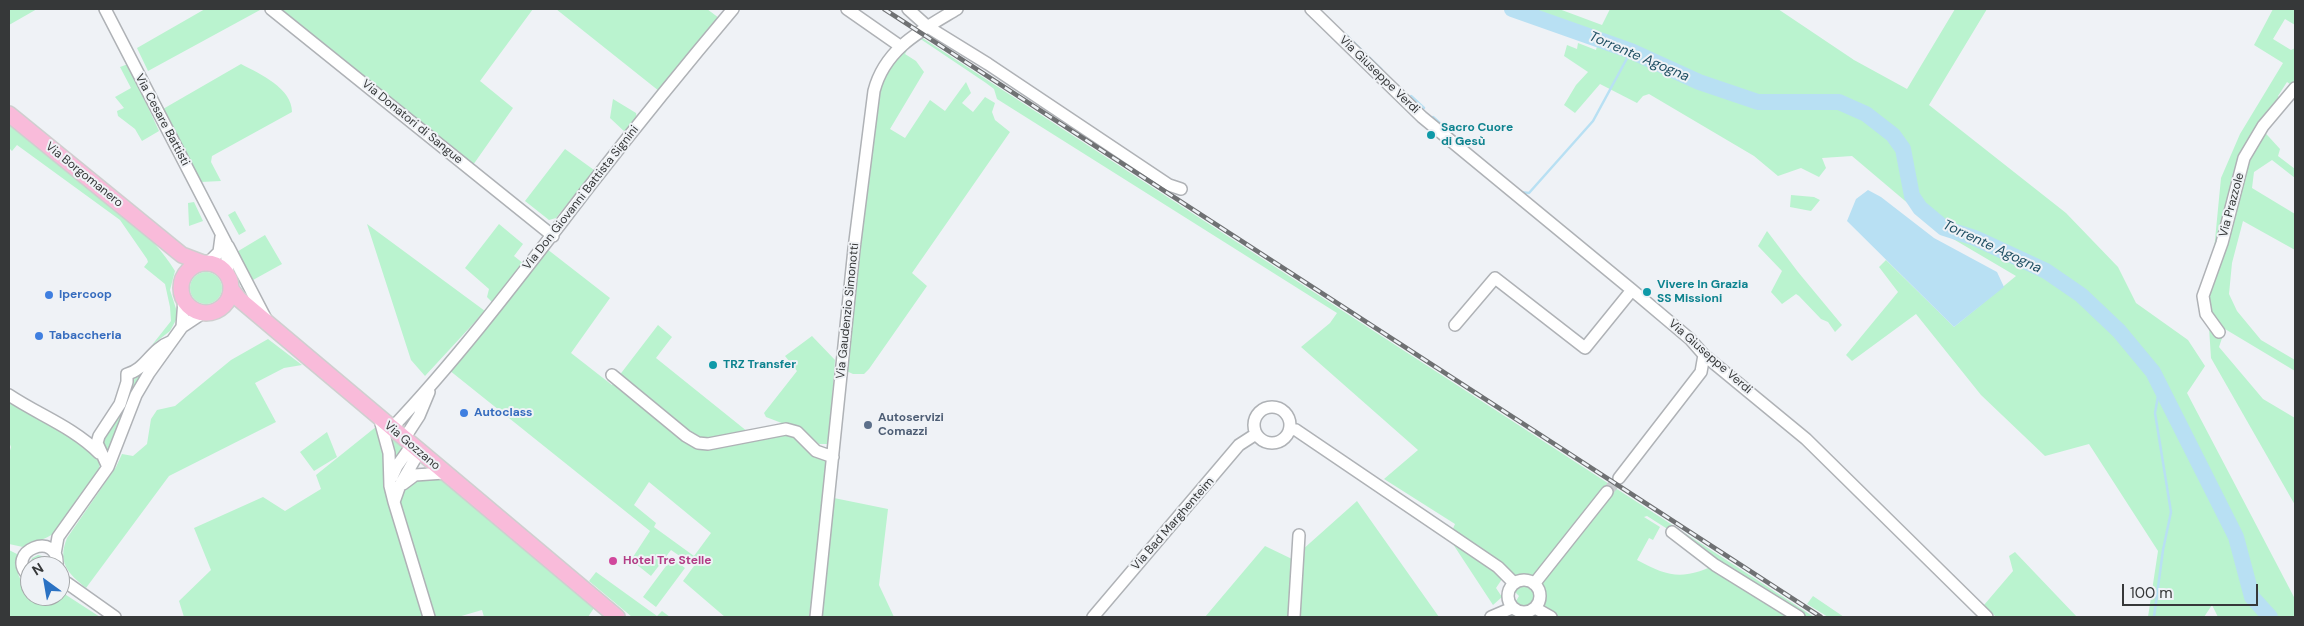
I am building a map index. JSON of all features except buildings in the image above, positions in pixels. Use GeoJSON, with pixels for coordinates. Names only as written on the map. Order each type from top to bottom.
{"type":"FeatureCollection","features":[{"type":"Feature","properties":{"kind":"main road","name":"Via Borgomanero"},"geometry":{"type":"LineString","coordinates":[[9,114],[182,255],[205,263]]}},
{"type":"Feature","properties":{"kind":"main road","name":"Via Borgomanero"},"geometry":{"type":"LineString","coordinates":[[159,237],[181,268],[184,277]]}},
{"type":"Feature","properties":{"kind":"main road"},"geometry":{"type":"LineString","coordinates":[[205,263],[219,266],[240,299],[268,324],[240,312],[219,309],[203,313],[191,308],[184,299],[181,286],[189,269],[205,263]]}},
{"type":"Feature","properties":{"kind":"main road"},"geometry":{"type":"LineString","coordinates":[[219,309],[228,301],[230,282]]}},
{"type":"Feature","properties":{"kind":"main road","name":"Via Gozzano"},"geometry":{"type":"LineString","coordinates":[[268,324],[617,617]]}},
{"type":"Feature","properties":{"kind":"street","name":"Via Cesare Battisti"},"geometry":{"type":"LineString","coordinates":[[105,9],[226,243],[260,304],[268,324]]}},
{"type":"Feature","properties":{"kind":"street","name":"Via Donatori di Sangue"},"geometry":{"type":"LineString","coordinates":[[271,9],[553,236]]}},
{"type":"Feature","properties":{"kind":"street","name":"Via Don Giovanni Battista Signini"},"geometry":{"type":"LineString","coordinates":[[385,424],[430,388],[733,9]]}},
{"type":"Feature","properties":{"kind":"street"},"geometry":{"type":"LineString","coordinates":[[847,9],[900,46]]}},
{"type":"Feature","properties":{"kind":"street"},"geometry":{"type":"LineString","coordinates":[[908,9],[928,27],[988,64],[1169,185],[1181,189]]}},
{"type":"Feature","properties":{"kind":"street","name":"Via Gaudenzio Simonotti"},"geometry":{"type":"LineString","coordinates":[[816,617],[854,249],[874,91],[882,67],[900,46],[957,9]]}},
{"type":"Feature","properties":{"kind":"street","name":"Via Giuseppe Verdi"},"geometry":{"type":"LineString","coordinates":[[1311,9],[1422,117],[1632,290],[1690,339],[1704,355],[1806,439],[1987,617]]}},
{"type":"Feature","properties":{"kind":"street","name":"Via Prazzole"},"geometry":{"type":"LineString","coordinates":[[2219,332],[2206,314],[2203,296],[2222,243],[2244,158],[2263,126],[2295,88]]}},
{"type":"Feature","properties":{"kind":"street"},"geometry":{"type":"LineString","coordinates":[[205,263],[216,257],[221,248],[220,230]]}},
{"type":"Feature","properties":{"kind":"street","name":"Via Cesare Battisti"},"geometry":{"type":"LineString","coordinates":[[226,243],[230,282]]}},
{"type":"Feature","properties":{"kind":"street"},"geometry":{"type":"LineString","coordinates":[[1455,325],[1494,278],[1585,348],[1632,290]]}},
{"type":"Feature","properties":{"kind":"street"},"geometry":{"type":"LineString","coordinates":[[182,327],[184,299]]}},
{"type":"Feature","properties":{"kind":"street"},"geometry":{"type":"LineString","coordinates":[[24,556],[31,548],[41,546],[58,537],[106,463],[136,395],[182,327],[203,313]]}},
{"type":"Feature","properties":{"kind":"street"},"geometry":{"type":"LineString","coordinates":[[106,463],[97,443],[99,436],[120,404],[127,382],[127,374],[134,372],[155,350],[172,342]]}},
{"type":"Feature","properties":{"kind":"street"},"geometry":{"type":"LineString","coordinates":[[1619,478],[1701,372],[1704,355]]}},
{"type":"Feature","properties":{"kind":"street"},"geometry":{"type":"LineString","coordinates":[[612,375],[686,436],[698,443],[708,444],[786,429],[797,432],[816,451],[833,457]]}},
{"type":"Feature","properties":{"kind":"street","name":"Via Don Giovanni Battista Signini"},"geometry":{"type":"LineString","coordinates":[[412,445],[419,416],[430,388]]}},
{"type":"Feature","properties":{"kind":"street"},"geometry":{"type":"LineString","coordinates":[[9,395],[38,414],[55,420],[76,434],[106,463]]}},
{"type":"Feature","properties":{"kind":"street"},"geometry":{"type":"LineString","coordinates":[[1269,407],[1281,408],[1289,417],[1290,428],[1284,439],[1272,443],[1260,439],[1256,434],[1255,417],[1259,412],[1269,407]]}},
{"type":"Feature","properties":{"kind":"street"},"geometry":{"type":"LineString","coordinates":[[385,424],[391,480]]}},
{"type":"Feature","properties":{"kind":"street"},"geometry":{"type":"LineString","coordinates":[[1290,428],[1498,567],[1514,583]]}},
{"type":"Feature","properties":{"kind":"street","name":"Via Bad Marghenteim"},"geometry":{"type":"LineString","coordinates":[[1093,617],[1239,445],[1256,434]]}},
{"type":"Feature","properties":{"kind":"street"},"geometry":{"type":"LineString","coordinates":[[412,445],[396,466],[390,486],[396,497],[429,617]]}},
{"type":"Feature","properties":{"kind":"street"},"geometry":{"type":"LineString","coordinates":[[396,497],[412,445]]}},
{"type":"Feature","properties":{"kind":"street"},"geometry":{"type":"LineString","coordinates":[[396,497],[408,478],[415,475],[444,473]]}},
{"type":"Feature","properties":{"kind":"street"},"geometry":{"type":"LineString","coordinates":[[1534,584],[1606,493]]}},
{"type":"Feature","properties":{"kind":"street"},"geometry":{"type":"LineString","coordinates":[[1672,532],[1715,565],[1799,617]]}},
{"type":"Feature","properties":{"kind":"street"},"geometry":{"type":"LineString","coordinates":[[1294,617],[1299,535]]}},
{"type":"Feature","properties":{"kind":"street"},"geometry":{"type":"LineString","coordinates":[[57,556],[58,537]]}},
{"type":"Feature","properties":{"kind":"street"},"geometry":{"type":"LineString","coordinates":[[41,546],[49,548],[53,556]]}},
{"type":"Feature","properties":{"kind":"street"},"geometry":{"type":"LineString","coordinates":[[1524,580],[1534,584],[1540,593],[1540,599],[1535,608],[1531,611],[1521,612],[1512,608],[1509,603],[1508,592],[1514,583],[1524,580]]}},
{"type":"Feature","properties":{"kind":"street"},"geometry":{"type":"LineString","coordinates":[[70,586],[115,617]]}},
{"type":"Feature","properties":{"kind":"street"},"geometry":{"type":"LineString","coordinates":[[1493,617],[1512,608]]}},
{"type":"Feature","properties":{"kind":"street"},"geometry":{"type":"LineString","coordinates":[[1535,608],[1550,617]]}},
{"type":"Feature","properties":{"kind":"green space"},"geometry":{"type":"Polygon","coordinates":[[[9,9],[37,9],[9,25],[9,9]]]}},
{"type":"Feature","properties":{"kind":"green space"},"geometry":{"type":"Polygon","coordinates":[[[205,9],[260,10],[148,71],[137,48],[205,9]]]}},
{"type":"Feature","properties":{"kind":"green space"},"geometry":{"type":"Polygon","coordinates":[[[280,9],[533,9],[480,81],[513,108],[473,165],[280,9]]]}},
{"type":"Feature","properties":{"kind":"green space"},"geometry":{"type":"Polygon","coordinates":[[[556,9],[707,9],[719,18],[659,91],[556,9]]]}},
{"type":"Feature","properties":{"kind":"green space"},"geometry":{"type":"Polygon","coordinates":[[[1530,9],[1559,9],[1602,25],[1610,9],[1778,9],[1854,60],[1907,89],[1955,9],[1987,9],[1929,105],[2066,213],[2118,267],[2136,303],[2188,340],[2205,366],[2187,393],[2295,599],[2295,617],[2218,617],[2212,605],[2204,617],[2148,617],[2158,551],[2089,444],[2045,456],[1981,395],[1916,314],[1852,361],[1846,355],[1898,292],[1879,267],[1886,260],[1954,327],[2016,276],[1943,233],[1852,156],[1822,158],[1826,168],[1819,177],[1801,168],[1778,176],[1754,156],[1649,94],[1643,96],[1637,103],[1600,84],[1575,113],[1564,105],[1576,85],[1588,72],[1564,56],[1567,45],[1577,49],[1578,43],[1596,50],[1600,34],[1530,9]]]}},
{"type":"Feature","properties":{"kind":"green space"},"geometry":{"type":"Polygon","coordinates":[[[2273,9],[2295,9],[2295,25],[2285,19],[2273,39],[2291,50],[2295,48],[2295,84],[2293,86],[2287,82],[2278,96],[2280,98],[2259,126],[2280,149],[2278,156],[2295,169],[2295,178],[2272,160],[2254,172],[2252,188],[2295,214],[2295,250],[2243,221],[2232,263],[2229,294],[2237,311],[2261,340],[2295,360],[2295,371],[2225,329],[2219,347],[2263,399],[2295,418],[2295,505],[2211,358],[2208,312],[2221,178],[2240,134],[2283,63],[2254,45],[2273,9]]]}},
{"type":"Feature","properties":{"kind":"green space"},"geometry":{"type":"Polygon","coordinates":[[[921,37],[1814,617],[1806,617],[1647,516],[1644,517],[1660,527],[1653,540],[1649,538],[1637,560],[1658,570],[1676,574],[1694,573],[1715,565],[1799,617],[1495,617],[1512,608],[1519,596],[1502,579],[1496,588],[1502,597],[1493,605],[1449,538],[1455,524],[1384,479],[1418,450],[1301,347],[1330,323],[1337,313],[997,99],[994,89],[919,38],[921,37]]]}},
{"type":"Feature","properties":{"kind":"green space"},"geometry":{"type":"Polygon","coordinates":[[[911,43],[905,54],[916,61],[924,72],[890,129],[905,138],[930,100],[945,111],[966,82],[971,93],[962,103],[973,112],[985,97],[995,103],[992,112],[995,120],[1010,132],[912,273],[927,286],[869,369],[864,374],[853,374],[842,369],[877,79],[911,43]]]}},
{"type":"Feature","properties":{"kind":"green space"},"geometry":{"type":"Polygon","coordinates":[[[128,64],[159,131],[142,141],[135,129],[118,116],[117,111],[124,108],[115,97],[131,88],[120,67],[128,64]]]}},
{"type":"Feature","properties":{"kind":"green space"},"geometry":{"type":"Polygon","coordinates":[[[241,64],[265,77],[281,89],[291,103],[292,112],[212,156],[211,162],[221,181],[201,182],[163,109],[241,64]]]}},
{"type":"Feature","properties":{"kind":"green space"},"geometry":{"type":"Polygon","coordinates":[[[613,99],[636,113],[637,119],[626,133],[610,118],[613,99]]]}},
{"type":"Feature","properties":{"kind":"green space"},"geometry":{"type":"Polygon","coordinates":[[[9,124],[130,220],[166,257],[175,271],[170,290],[177,312],[176,320],[170,331],[152,345],[171,321],[165,284],[144,267],[148,262],[147,259],[120,220],[17,145],[12,151],[9,148],[9,124]]]}},
{"type":"Feature","properties":{"kind":"green space"},"geometry":{"type":"Polygon","coordinates":[[[565,149],[594,170],[556,218],[549,220],[525,201],[565,149]]]}},
{"type":"Feature","properties":{"kind":"green space"},"geometry":{"type":"Polygon","coordinates":[[[1791,195],[1814,197],[1820,200],[1811,211],[1790,207],[1791,195]]]}},
{"type":"Feature","properties":{"kind":"green space"},"geometry":{"type":"Polygon","coordinates":[[[194,202],[203,221],[189,226],[188,203],[194,202]]]}},
{"type":"Feature","properties":{"kind":"green space"},"geometry":{"type":"Polygon","coordinates":[[[235,211],[246,231],[239,235],[228,215],[235,211]]]}},
{"type":"Feature","properties":{"kind":"green space"},"geometry":{"type":"Polygon","coordinates":[[[367,224],[485,311],[425,376],[411,360],[367,224]]]}},
{"type":"Feature","properties":{"kind":"green space"},"geometry":{"type":"Polygon","coordinates":[[[499,224],[523,244],[514,256],[524,264],[493,303],[487,297],[489,289],[465,268],[499,224]]]}},
{"type":"Feature","properties":{"kind":"green space"},"geometry":{"type":"Polygon","coordinates":[[[1767,231],[1842,325],[1835,332],[1828,322],[1821,319],[1796,294],[1782,304],[1771,292],[1782,271],[1758,246],[1767,231]]]}},
{"type":"Feature","properties":{"kind":"green space"},"geometry":{"type":"Polygon","coordinates":[[[265,235],[282,264],[253,280],[235,253],[265,235]]]}},
{"type":"Feature","properties":{"kind":"green space"},"geometry":{"type":"Polygon","coordinates":[[[547,249],[610,298],[571,353],[612,385],[658,325],[672,337],[656,358],[758,440],[783,434],[796,436],[830,461],[809,617],[725,617],[683,581],[694,566],[671,550],[651,576],[631,560],[650,531],[449,370],[547,249]],[[649,482],[634,505],[656,523],[654,527],[694,556],[711,533],[649,482]]]}},
{"type":"Feature","properties":{"kind":"green space"},"geometry":{"type":"Polygon","coordinates":[[[206,272],[212,273],[217,277],[221,282],[221,294],[217,299],[212,303],[206,304],[200,303],[195,299],[191,294],[190,288],[191,282],[195,277],[200,273],[206,272]]]}},
{"type":"Feature","properties":{"kind":"green space"},"geometry":{"type":"Polygon","coordinates":[[[812,336],[835,360],[827,444],[819,444],[805,432],[766,417],[764,413],[797,371],[785,356],[812,336]]]}},
{"type":"Feature","properties":{"kind":"green space"},"geometry":{"type":"Polygon","coordinates":[[[268,339],[302,365],[284,368],[255,383],[276,422],[169,476],[86,588],[70,573],[70,556],[63,556],[67,538],[116,467],[122,454],[133,456],[147,444],[151,419],[157,410],[175,406],[231,360],[268,339]]]}},
{"type":"Feature","properties":{"kind":"green space"},"geometry":{"type":"Polygon","coordinates":[[[148,361],[151,362],[136,382],[114,441],[107,453],[100,439],[130,382],[136,378],[148,361]]]}},
{"type":"Feature","properties":{"kind":"green space"},"geometry":{"type":"Polygon","coordinates":[[[9,401],[90,450],[100,464],[97,474],[55,532],[23,547],[9,544],[9,454],[11,447],[9,442],[9,401]]]}},
{"type":"Feature","properties":{"kind":"green space"},"geometry":{"type":"Polygon","coordinates":[[[377,426],[426,617],[184,617],[179,601],[211,570],[194,528],[263,497],[285,511],[321,489],[316,475],[377,426]]]}},
{"type":"Feature","properties":{"kind":"green space"},"geometry":{"type":"Polygon","coordinates":[[[327,432],[337,457],[314,471],[300,452],[327,432]]]}},
{"type":"Feature","properties":{"kind":"green space"},"geometry":{"type":"Polygon","coordinates":[[[390,432],[407,446],[393,465],[390,432]]]}},
{"type":"Feature","properties":{"kind":"green space"},"geometry":{"type":"Polygon","coordinates":[[[441,477],[596,605],[588,617],[484,617],[482,610],[458,617],[433,617],[398,500],[406,486],[414,479],[441,477]]]}},
{"type":"Feature","properties":{"kind":"green space"},"geometry":{"type":"Polygon","coordinates":[[[829,497],[888,509],[879,585],[894,617],[816,617],[829,497]]]}},
{"type":"Feature","properties":{"kind":"green space"},"geometry":{"type":"Polygon","coordinates":[[[1357,501],[1439,617],[1205,617],[1265,546],[1292,559],[1357,501]]]}},
{"type":"Feature","properties":{"kind":"green space"},"geometry":{"type":"Polygon","coordinates":[[[9,550],[19,555],[17,565],[20,577],[20,606],[70,606],[70,598],[100,617],[9,617],[9,550]]]}},
{"type":"Feature","properties":{"kind":"green space"},"geometry":{"type":"Polygon","coordinates":[[[2015,552],[2077,617],[1996,617],[1984,605],[2013,571],[2009,556],[2015,552]]]}},
{"type":"Feature","properties":{"kind":"green space"},"geometry":{"type":"Polygon","coordinates":[[[672,558],[685,568],[656,607],[643,597],[672,558]]]}},
{"type":"Feature","properties":{"kind":"green space"},"geometry":{"type":"Polygon","coordinates":[[[596,572],[657,616],[662,611],[670,617],[632,617],[589,581],[596,572]]]}},
{"type":"Feature","properties":{"kind":"green space"},"geometry":{"type":"Polygon","coordinates":[[[1813,596],[1844,617],[1828,617],[1807,604],[1813,596]]]}},
{"type":"Feature","properties":{"kind":"water"},"geometry":{"type":"Polygon","coordinates":[[[1868,190],[1881,197],[1934,238],[1997,272],[2004,287],[1954,327],[1847,221],[1856,199],[1868,190]]]}},
{"type":"Feature","properties":{"kind":"waterway","name":"Torrente Agogna"},"geometry":{"type":"LineString","coordinates":[[1512,9],[1631,51],[1699,82],[1758,102],[1839,102],[1866,114],[1893,135],[1903,149],[1912,196],[1920,208],[1944,228],[1975,238],[2046,271],[2081,295],[2119,331],[2153,372],[2236,537],[2252,597],[2270,617]]}},
{"type":"Feature","properties":{"kind":"waterway"},"geometry":{"type":"LineString","coordinates":[[1345,34],[1382,70]]}},
{"type":"Feature","properties":{"kind":"waterway"},"geometry":{"type":"LineString","coordinates":[[1520,192],[1529,193],[1593,121],[1631,51]]}},
{"type":"Feature","properties":{"kind":"waterway"},"geometry":{"type":"LineString","coordinates":[[1411,96],[1424,108]]}},
{"type":"Feature","properties":{"kind":"waterway"},"geometry":{"type":"LineString","coordinates":[[1433,117],[1442,125]]}},
{"type":"Feature","properties":{"kind":"waterway"},"geometry":{"type":"LineString","coordinates":[[1447,130],[1466,146]]}},
{"type":"Feature","properties":{"kind":"waterway"},"geometry":{"type":"LineString","coordinates":[[2154,617],[2163,550],[2171,512],[2155,413],[2160,385]]}},
{"type":"Feature","properties":{"kind":"tunnel"},"geometry":{"type":"LineString","coordinates":[[1607,492],[1619,478]]}},
{"type":"Feature","properties":{"kind":"railway"},"geometry":{"type":"LineString","coordinates":[[884,9],[1821,617]]}},
{"type":"Feature","properties":{"kind":"place","name":"Sacro Cuore di Gesù"},"geometry":{"type":"Point","coordinates":[1431,135]}},
{"type":"Feature","properties":{"kind":"place","name":"Vivere In Grazia SS Missioni"},"geometry":{"type":"Point","coordinates":[1647,292]}},
{"type":"Feature","properties":{"kind":"place","name":"Ipercoop"},"geometry":{"type":"Point","coordinates":[49,295]}},
{"type":"Feature","properties":{"kind":"place","name":"Tabaccheria"},"geometry":{"type":"Point","coordinates":[39,336]}},
{"type":"Feature","properties":{"kind":"place","name":"TRZ Transfer"},"geometry":{"type":"Point","coordinates":[713,365]}},
{"type":"Feature","properties":{"kind":"place","name":"Autoclass"},"geometry":{"type":"Point","coordinates":[464,413]}},
{"type":"Feature","properties":{"kind":"place","name":"Autoservizi Comazzi"},"geometry":{"type":"Point","coordinates":[868,425]}},
{"type":"Feature","properties":{"kind":"place","name":"Hotel Tre Stelle"},"geometry":{"type":"Point","coordinates":[613,561]}}]}
